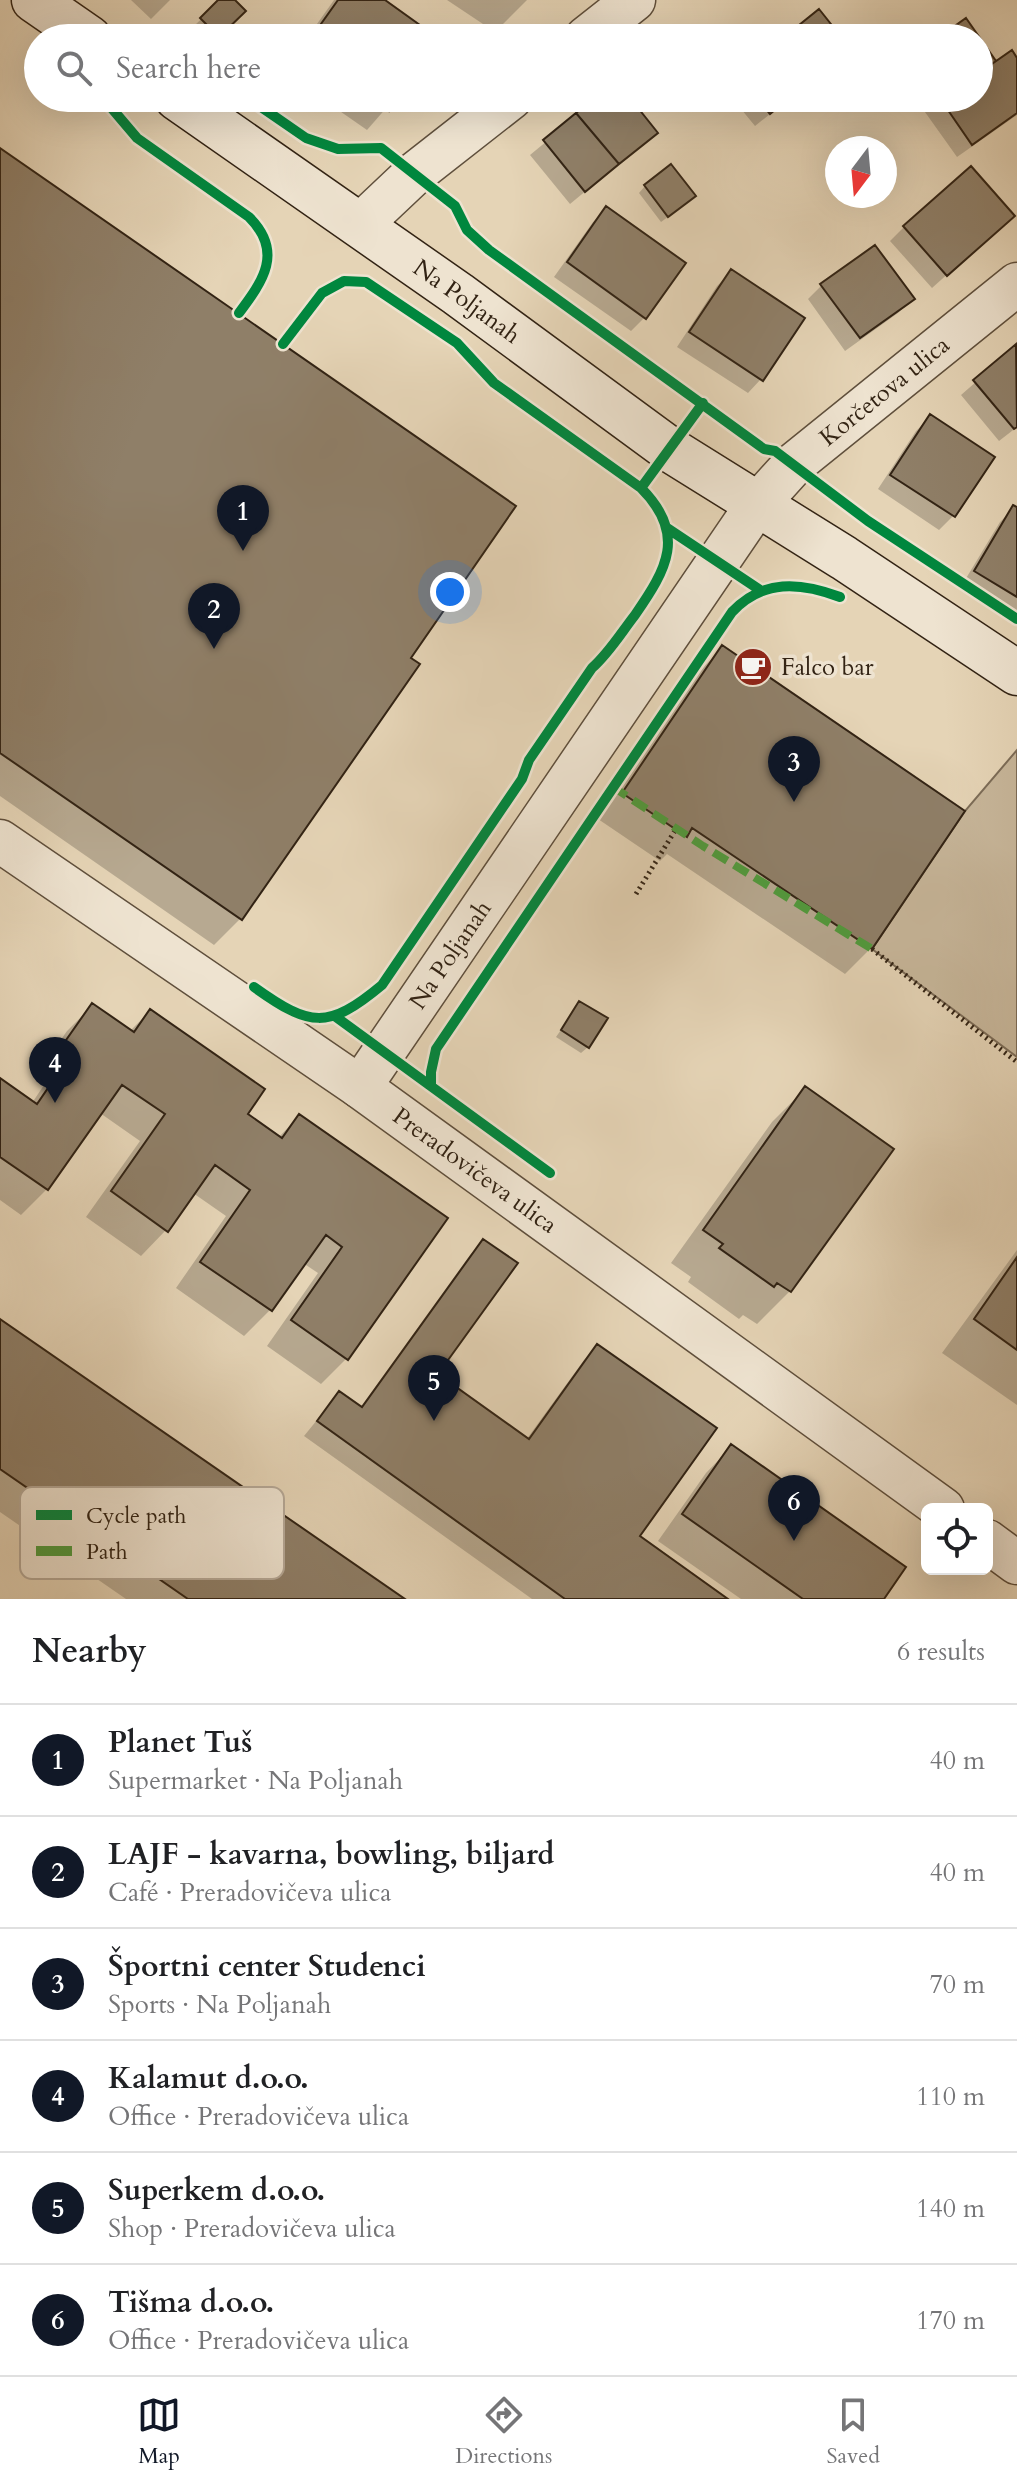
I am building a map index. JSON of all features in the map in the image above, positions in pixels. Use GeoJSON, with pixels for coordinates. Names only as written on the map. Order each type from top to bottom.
{"type":"FeatureCollection","features":[{"type":"Feature","properties":{"kind":"street"},"geometry":{"type":"LineString","coordinates":[[34,0],[69,24]]}},
{"type":"Feature","properties":{"kind":"street"},"geometry":{"type":"LineString","coordinates":[[604,24],[634,0]]}},
{"type":"Feature","properties":{"kind":"street","name":"Na Poljanah"},"geometry":{"type":"LineString","coordinates":[[197,112],[360,225],[669,449],[844,558],[1017,673]]}},
{"type":"Feature","properties":{"kind":"street"},"geometry":{"type":"LineString","coordinates":[[360,225],[414,174],[493,112]]}},
{"type":"Feature","properties":{"kind":"street","name":"Korčetova ulica"},"geometry":{"type":"LineString","coordinates":[[756,506],[794,464],[1017,284]]}},
{"type":"Feature","properties":{"kind":"street","name":"Na Poljanah"},"geometry":{"type":"LineString","coordinates":[[360,1087],[756,506]]}},
{"type":"Feature","properties":{"kind":"street","name":"Preradovičeva ulica"},"geometry":{"type":"LineString","coordinates":[[0,841],[360,1087],[935,1503]]}},
{"type":"Feature","properties":{"kind":"street"},"geometry":{"type":"LineString","coordinates":[[993,1545],[1017,1563]]}},
{"type":"Feature","properties":{"kind":"path"},"geometry":{"type":"LineString","coordinates":[[636,894],[676,829]]}},
{"type":"Feature","properties":{"kind":"path"},"geometry":{"type":"LineString","coordinates":[[872,949],[1017,1062]]}},
{"type":"Feature","properties":{"kind":"shaded area"},"geometry":{"type":"Polygon","coordinates":[[[1017,750],[1017,1057],[872,949],[965,811],[1017,750]]]}},
{"type":"Feature","properties":{"kind":"building"},"geometry":{"type":"Polygon","coordinates":[[[218,0],[235,0],[246,11],[232,24],[206,24],[200,18],[218,0]]]}},
{"type":"Feature","properties":{"kind":"building"},"geometry":{"type":"Polygon","coordinates":[[[338,0],[385,0],[418,24],[321,24],[338,0]]]}},
{"type":"Feature","properties":{"kind":"building"},"geometry":{"type":"Polygon","coordinates":[[[819,9],[831,24],[800,24],[819,9]]]}},
{"type":"Feature","properties":{"kind":"building"},"geometry":{"type":"Polygon","coordinates":[[[1012,50],[1017,58],[1017,113],[972,145],[949,112],[993,112],[993,63],[1012,50]]]}},
{"type":"Feature","properties":{"kind":"building"},"geometry":{"type":"Polygon","coordinates":[[[641,112],[658,133],[619,164],[576,113],[641,112]]]}},
{"type":"Feature","properties":{"kind":"building"},"geometry":{"type":"Polygon","coordinates":[[[576,113],[619,164],[585,192],[543,140],[576,113]]]}},
{"type":"Feature","properties":{"kind":"building"},"geometry":{"type":"Polygon","coordinates":[[[0,148],[516,506],[411,658],[420,664],[242,920],[0,753],[0,148]]]}},
{"type":"Feature","properties":{"kind":"building"},"geometry":{"type":"Polygon","coordinates":[[[671,164],[696,196],[668,217],[644,185],[671,164]]]}},
{"type":"Feature","properties":{"kind":"building"},"geometry":{"type":"Polygon","coordinates":[[[971,166],[1015,216],[947,276],[903,226],[971,166]]]}},
{"type":"Feature","properties":{"kind":"building"},"geometry":{"type":"Polygon","coordinates":[[[606,206],[686,263],[646,319],[567,262],[606,206]]]}},
{"type":"Feature","properties":{"kind":"building"},"geometry":{"type":"Polygon","coordinates":[[[875,245],[915,299],[860,338],[820,284],[875,245]]]}},
{"type":"Feature","properties":{"kind":"building"},"geometry":{"type":"Polygon","coordinates":[[[731,269],[805,318],[763,381],[689,332],[731,269]]]}},
{"type":"Feature","properties":{"kind":"building"},"geometry":{"type":"Polygon","coordinates":[[[1016,344],[1017,427],[1014,429],[973,380],[1016,344]]]}},
{"type":"Feature","properties":{"kind":"building"},"geometry":{"type":"Polygon","coordinates":[[[930,414],[995,457],[955,517],[890,475],[930,414]]]}},
{"type":"Feature","properties":{"kind":"building"},"geometry":{"type":"Polygon","coordinates":[[[1013,505],[1017,507],[1017,597],[974,571],[1013,505]]]}},
{"type":"Feature","properties":{"kind":"building"},"geometry":{"type":"Polygon","coordinates":[[[722,645],[965,811],[872,949],[692,828],[687,837],[622,793],[722,645]]]}},
{"type":"Feature","properties":{"kind":"building"},"geometry":{"type":"Polygon","coordinates":[[[579,1001],[608,1018],[589,1048],[561,1030],[579,1001]]]}},
{"type":"Feature","properties":{"kind":"building"},"geometry":{"type":"Polygon","coordinates":[[[92,1003],[134,1032],[150,1009],[265,1089],[248,1114],[282,1138],[299,1114],[448,1218],[348,1360],[291,1320],[342,1247],[326,1235],[272,1311],[200,1262],[250,1190],[215,1165],[168,1232],[111,1191],[165,1114],[122,1085],[48,1190],[0,1157],[0,1078],[37,1104],[74,1050],[64,1043],[92,1003]]]}},
{"type":"Feature","properties":{"kind":"building"},"geometry":{"type":"Polygon","coordinates":[[[805,1086],[894,1149],[791,1292],[777,1283],[774,1287],[719,1248],[723,1244],[703,1230],[805,1086]]]}},
{"type":"Feature","properties":{"kind":"building"},"geometry":{"type":"Polygon","coordinates":[[[483,1239],[518,1263],[438,1374],[529,1439],[597,1344],[717,1428],[640,1536],[728,1599],[565,1599],[317,1421],[339,1391],[362,1407],[483,1239]]]}},
{"type":"Feature","properties":{"kind":"building"},"geometry":{"type":"Polygon","coordinates":[[[1017,1257],[1017,1350],[974,1319],[1017,1257]]]}},
{"type":"Feature","properties":{"kind":"building"},"geometry":{"type":"Polygon","coordinates":[[[0,1319],[243,1487],[26,1487],[0,1469],[0,1319]]]}},
{"type":"Feature","properties":{"kind":"building"},"geometry":{"type":"Polygon","coordinates":[[[731,1444],[906,1567],[884,1599],[803,1599],[682,1514],[731,1444]]]}},
{"type":"Feature","properties":{"kind":"building"},"geometry":{"type":"Polygon","coordinates":[[[284,1515],[405,1599],[188,1599],[159,1579],[284,1579],[284,1515]]]}},
{"type":"Feature","properties":{"kind":"marked path"},"geometry":{"type":"LineString","coordinates":[[613,787],[872,949]]}},
{"type":"Feature","properties":{"kind":"cycle path"},"geometry":{"type":"LineString","coordinates":[[115,112],[137,138],[249,217],[260,230],[266,242],[266,266],[256,289],[239,313]]}},
{"type":"Feature","properties":{"kind":"cycle path"},"geometry":{"type":"LineString","coordinates":[[268,112],[306,138],[338,149],[381,148],[455,206],[467,230],[489,250],[764,449],[775,451],[868,521],[1017,619]]}},
{"type":"Feature","properties":{"kind":"cycle path"},"geometry":{"type":"LineString","coordinates":[[254,987],[290,1010],[319,1018],[347,1010],[382,985],[522,779],[529,760],[592,668],[646,598],[663,567],[668,536],[664,521],[641,488],[494,383],[457,343],[366,282],[344,281],[322,293],[283,344]]}},
{"type":"Feature","properties":{"kind":"cycle path"},"geometry":{"type":"LineString","coordinates":[[641,488],[703,403]]}},
{"type":"Feature","properties":{"kind":"cycle path"},"geometry":{"type":"LineString","coordinates":[[667,528],[760,590]]}},
{"type":"Feature","properties":{"kind":"cycle path"},"geometry":{"type":"LineString","coordinates":[[431,1084],[436,1049],[732,612],[756,594],[783,586],[811,588],[840,597]]}},
{"type":"Feature","properties":{"kind":"cycle path"},"geometry":{"type":"LineString","coordinates":[[336,1017],[550,1173]]}},
{"type":"Feature","properties":{"kind":"place","name":"Planet Tuš"},"geometry":{"type":"Point","coordinates":[243,551]}},
{"type":"Feature","properties":{"kind":"place","name":"LAJF - kavarna, bowling, biljard"},"geometry":{"type":"Point","coordinates":[214,649]}},
{"type":"Feature","properties":{"kind":"place","name":"Falco bar"},"geometry":{"type":"Point","coordinates":[753,667]}},
{"type":"Feature","properties":{"kind":"place","name":"Športni center Studenci"},"geometry":{"type":"Point","coordinates":[794,802]}},
{"type":"Feature","properties":{"kind":"place","name":"Kalamut d.o.o."},"geometry":{"type":"Point","coordinates":[55,1103]}},
{"type":"Feature","properties":{"kind":"place","name":"Superkem d.o.o."},"geometry":{"type":"Point","coordinates":[434,1421]}},
{"type":"Feature","properties":{"kind":"place","name":"Tišma d.o.o."},"geometry":{"type":"Point","coordinates":[794,1541]}}]}
